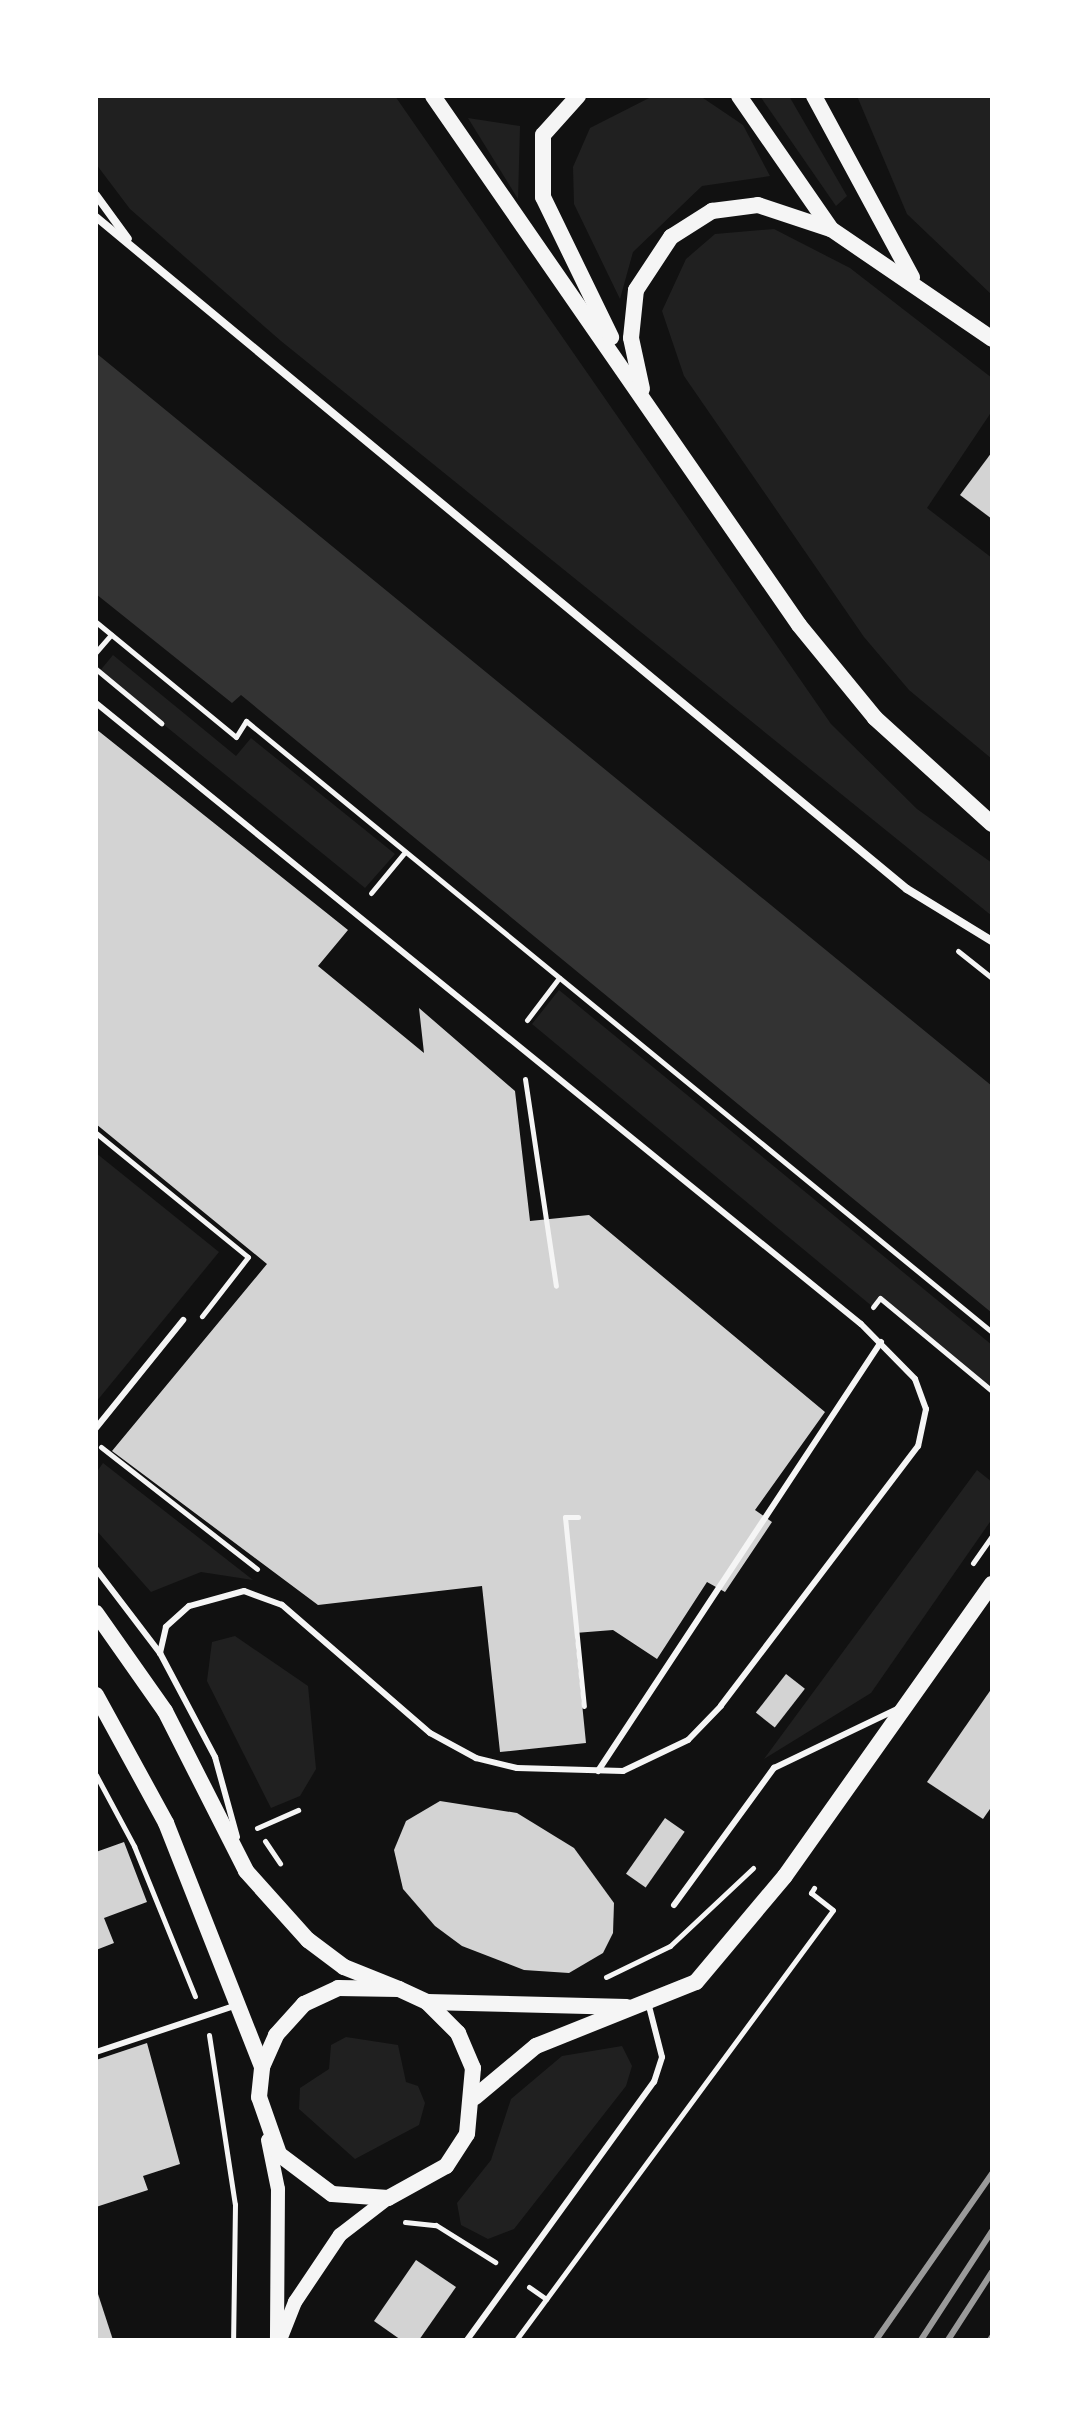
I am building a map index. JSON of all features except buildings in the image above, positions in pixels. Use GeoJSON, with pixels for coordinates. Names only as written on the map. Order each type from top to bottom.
{"type":"FeatureCollection","features":[{"type":"Feature","properties":{"kind":"main road"},"geometry":{"type":"LineString","coordinates":[[433,96],[771,588],[875,718],[992,824]]}},
{"type":"Feature","properties":{"kind":"main road"},"geometry":{"type":"LineString","coordinates":[[578,96],[543,135],[543,197],[644,399]]}},
{"type":"Feature","properties":{"kind":"main road"},"geometry":{"type":"LineString","coordinates":[[739,96],[831,229]]}},
{"type":"Feature","properties":{"kind":"main road"},"geometry":{"type":"LineString","coordinates":[[814,96],[913,278]]}},
{"type":"Feature","properties":{"kind":"main road"},"geometry":{"type":"LineString","coordinates":[[644,399],[631,338],[636,290],[671,237],[712,211],[758,205],[831,229],[913,278],[992,339]]}},
{"type":"Feature","properties":{"kind":"main road"},"geometry":{"type":"LineString","coordinates":[[475,2097],[536,2046],[649,2006],[696,1982],[785,1876],[992,1584]]}},
{"type":"Feature","properties":{"kind":"main road"},"geometry":{"type":"LineString","coordinates":[[96,1613],[165,1711],[246,1871],[308,1940],[344,1967],[427,2002],[458,2033],[475,2097],[467,2134],[446,2166],[388,2198],[350,2198],[299,2175],[265,2128],[262,2067],[240,2003],[166,1823],[96,1695]]}},
{"type":"Feature","properties":{"kind":"main road"},"geometry":{"type":"LineString","coordinates":[[262,2067],[276,2035],[304,2004],[338,1988],[399,1989]]}},
{"type":"Feature","properties":{"kind":"main road"},"geometry":{"type":"LineString","coordinates":[[427,2002],[649,2006]]}},
{"type":"Feature","properties":{"kind":"street"},"geometry":{"type":"LineString","coordinates":[[96,195],[135,249]]}},
{"type":"Feature","properties":{"kind":"street"},"geometry":{"type":"LineString","coordinates":[[96,217],[907,889],[992,941]]}},
{"type":"Feature","properties":{"kind":"street"},"geometry":{"type":"LineString","coordinates":[[265,2128],[278,2189],[278,2340]]}},
{"type":"Feature","properties":{"kind":"street"},"geometry":{"type":"LineString","coordinates":[[278,2340],[295,2302],[340,2235],[388,2198]]}},
{"type":"Feature","properties":{"kind":"lane"},"geometry":{"type":"LineString","coordinates":[[96,703],[861,1324],[881,1342],[923,1395],[926,1426],[918,1446],[688,1740],[653,1762],[598,1771],[517,1768],[476,1758],[430,1733],[321,1631],[244,1591],[189,1606],[166,1627],[160,1653]]}},
{"type":"Feature","properties":{"kind":"lane"},"geometry":{"type":"LineString","coordinates":[[96,1428],[183,1320]]}},
{"type":"Feature","properties":{"kind":"lane"},"geometry":{"type":"LineString","coordinates":[[598,1771],[881,1342]]}},
{"type":"Feature","properties":{"kind":"lane"},"geometry":{"type":"LineString","coordinates":[[96,1569],[160,1653],[215,1757],[246,1871]]}},
{"type":"Feature","properties":{"kind":"lane"},"geometry":{"type":"LineString","coordinates":[[674,1905],[774,1768],[906,1705]]}},
{"type":"Feature","properties":{"kind":"lane"},"geometry":{"type":"LineString","coordinates":[[96,2052],[203,2019],[240,2003]]}},
{"type":"Feature","properties":{"kind":"lane"},"geometry":{"type":"LineString","coordinates":[[467,2340],[654,2082],[662,2057],[649,2006]]}},
{"type":"Feature","properties":{"kind":"path"},"geometry":{"type":"LineString","coordinates":[[96,622],[236,737],[246,721],[992,1332]]}},
{"type":"Feature","properties":{"kind":"path"},"geometry":{"type":"LineString","coordinates":[[96,652],[111,635]]}},
{"type":"Feature","properties":{"kind":"path"},"geometry":{"type":"LineString","coordinates":[[371,893],[405,852]]}},
{"type":"Feature","properties":{"kind":"path"},"geometry":{"type":"LineString","coordinates":[[527,1020],[559,978]]}},
{"type":"Feature","properties":{"kind":"path"},"geometry":{"type":"LineString","coordinates":[[521,1048],[556,1286]]}},
{"type":"Feature","properties":{"kind":"path"},"geometry":{"type":"LineString","coordinates":[[96,1133],[248,1257],[193,1328]]}},
{"type":"Feature","properties":{"kind":"path"},"geometry":{"type":"LineString","coordinates":[[861,1324],[880,1298],[992,1391]]}},
{"type":"Feature","properties":{"kind":"path"},"geometry":{"type":"LineString","coordinates":[[110,1435],[101,1447],[264,1575]]}},
{"type":"Feature","properties":{"kind":"path"},"geometry":{"type":"LineString","coordinates":[[578,1517],[565,1517],[584,1706]]}},
{"type":"Feature","properties":{"kind":"path"},"geometry":{"type":"LineString","coordinates":[[96,1775],[134,1846],[203,2019],[235,2204],[233,2340]]}},
{"type":"Feature","properties":{"kind":"path"},"geometry":{"type":"LineString","coordinates":[[257,1828],[298,1810]]}},
{"type":"Feature","properties":{"kind":"path"},"geometry":{"type":"LineString","coordinates":[[516,2340],[833,1910],[762,1862],[670,1946],[589,1981]]}},
{"type":"Feature","properties":{"kind":"path"},"geometry":{"type":"LineString","coordinates":[[811,1893],[819,1880]]}},
{"type":"Feature","properties":{"kind":"path"},"geometry":{"type":"LineString","coordinates":[[396,2224],[436,2225],[546,2299]]}},
{"type":"Feature","properties":{"kind":"shaded area"},"geometry":{"type":"Polygon","coordinates":[[[96,96],[395,96],[831,724],[917,809],[992,863],[992,916],[281,341],[130,209],[96,164],[96,96]]]}},
{"type":"Feature","properties":{"kind":"shaded area"},"geometry":{"type":"Polygon","coordinates":[[[653,96],[703,98],[743,125],[770,176],[702,186],[633,252],[620,299],[574,204],[573,167],[590,128],[653,96]]]}},
{"type":"Feature","properties":{"kind":"shaded area"},"geometry":{"type":"Polygon","coordinates":[[[760,96],[789,96],[847,196],[836,206],[760,96]]]}},
{"type":"Feature","properties":{"kind":"shaded area"},"geometry":{"type":"Polygon","coordinates":[[[857,96],[992,96],[992,295],[907,214],[857,96]]]}},
{"type":"Feature","properties":{"kind":"shaded area"},"geometry":{"type":"Polygon","coordinates":[[[468,118],[520,126],[518,199],[468,118]]]}},
{"type":"Feature","properties":{"kind":"shaded area"},"geometry":{"type":"Polygon","coordinates":[[[774,229],[850,268],[992,378],[992,411],[927,508],[992,558],[992,759],[909,690],[864,637],[684,376],[662,311],[686,259],[715,234],[774,229]]]}},
{"type":"Feature","properties":{"kind":"shaded area"},"geometry":{"type":"Polygon","coordinates":[[[96,353],[992,1086],[992,1313],[241,695],[232,703],[96,594],[96,353]]]}},
{"type":"Feature","properties":{"kind":"shaded area"},"geometry":{"type":"Polygon","coordinates":[[[113,655],[236,756],[251,738],[395,854],[365,888],[99,672],[113,655]]]}},
{"type":"Feature","properties":{"kind":"shaded area"},"geometry":{"type":"Polygon","coordinates":[[[559,990],[992,1345],[992,1391],[881,1298],[873,1307],[532,1024],[559,990]]]}},
{"type":"Feature","properties":{"kind":"shaded area"},"geometry":{"type":"Polygon","coordinates":[[[96,1153],[219,1252],[96,1402],[96,1153]]]}},
{"type":"Feature","properties":{"kind":"shaded area"},"geometry":{"type":"Polygon","coordinates":[[[103,1463],[253,1580],[201,1572],[151,1592],[96,1530],[96,1473],[103,1463]]]}},
{"type":"Feature","properties":{"kind":"shaded area"},"geometry":{"type":"Polygon","coordinates":[[[977,1470],[992,1482],[992,1519],[871,1693],[764,1759],[977,1470]]]}},
{"type":"Feature","properties":{"kind":"shaded area"},"geometry":{"type":"Polygon","coordinates":[[[235,1636],[308,1686],[316,1769],[300,1796],[271,1808],[207,1681],[212,1642],[235,1636]]]}},
{"type":"Feature","properties":{"kind":"shaded area"},"geometry":{"type":"Polygon","coordinates":[[[346,2037],[398,2045],[406,2082],[418,2086],[425,2103],[419,2125],[355,2159],[299,2109],[300,2088],[329,2069],[331,2045],[346,2037]]]}},
{"type":"Feature","properties":{"kind":"shaded area"},"geometry":{"type":"Polygon","coordinates":[[[622,2046],[632,2066],[626,2086],[514,2229],[488,2239],[461,2225],[457,2203],[491,2160],[511,2099],[562,2056],[622,2046]]]}},
{"type":"Feature","properties":{"kind":"railway"},"geometry":{"type":"LineString","coordinates":[[876,2340],[992,2174]]}},
{"type":"Feature","properties":{"kind":"railway"},"geometry":{"type":"LineString","coordinates":[[921,2340],[992,2231]]}},
{"type":"Feature","properties":{"kind":"railway"},"geometry":{"type":"LineString","coordinates":[[948,2340],[992,2272]]}}]}
